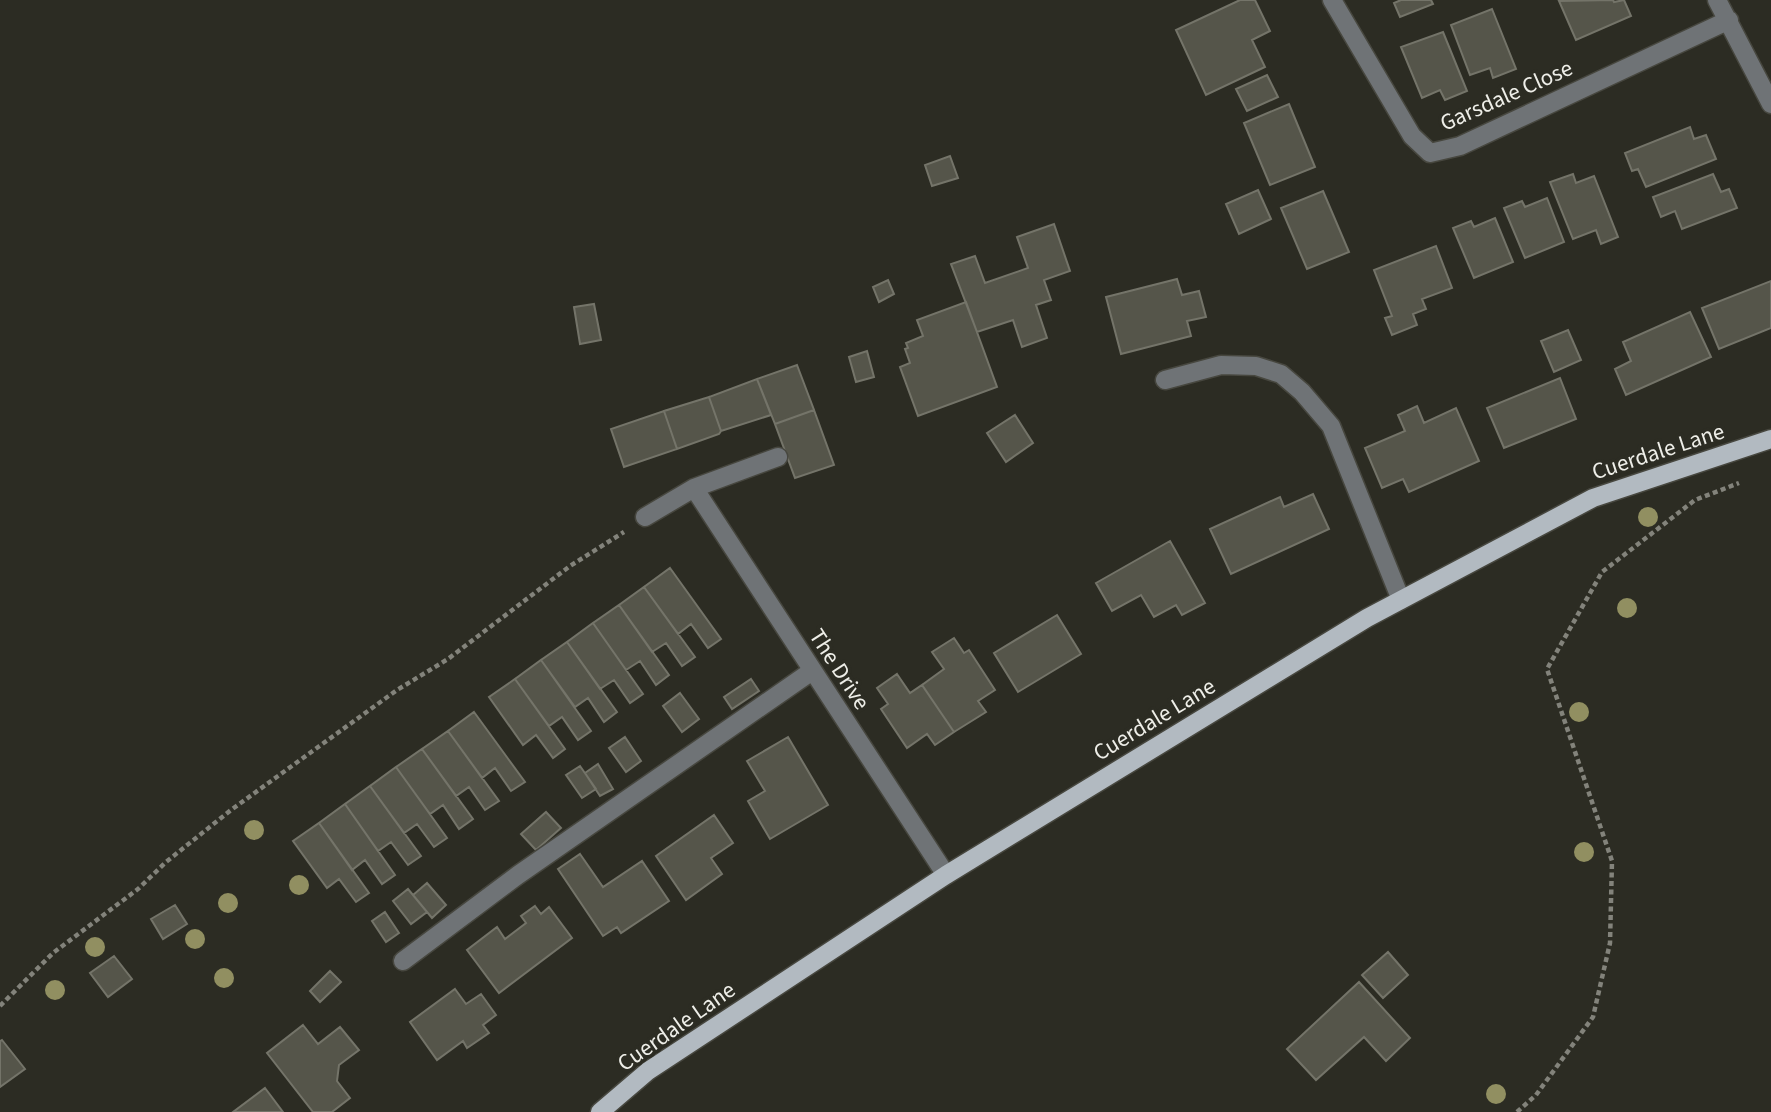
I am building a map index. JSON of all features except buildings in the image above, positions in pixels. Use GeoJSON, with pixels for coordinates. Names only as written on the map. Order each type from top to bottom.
{"type":"FeatureCollection","features":[{"type":"Feature","properties":{"kind":"main road","name":"Cuerdale Lane"},"geometry":{"type":"LineString","coordinates":[[600,1112],[648,1071],[946,876],[1367,618],[1593,498],[1771,439]]}},
{"type":"Feature","properties":{"kind":"street","name":"Garsdale Close"},"geometry":{"type":"LineString","coordinates":[[1332,0],[1412,136],[1430,153],[1460,146],[1729,20]]}},
{"type":"Feature","properties":{"kind":"street"},"geometry":{"type":"LineString","coordinates":[[1717,0],[1771,104]]}},
{"type":"Feature","properties":{"kind":"street"},"geometry":{"type":"LineString","coordinates":[[1165,380],[1221,365],[1256,366],[1281,374],[1303,392],[1331,426],[1401,600]]}},
{"type":"Feature","properties":{"kind":"street"},"geometry":{"type":"LineString","coordinates":[[645,517],[694,488],[778,457]]}},
{"type":"Feature","properties":{"kind":"street","name":"The Drive"},"geometry":{"type":"LineString","coordinates":[[694,488],[946,876]]}},
{"type":"Feature","properties":{"kind":"street"},"geometry":{"type":"LineString","coordinates":[[403,961],[518,875],[813,671]]}},
{"type":"Feature","properties":{"kind":"path"},"geometry":{"type":"LineString","coordinates":[[1517,1112],[1536,1095],[1593,1017],[1610,943],[1612,861],[1546,669],[1602,572],[1695,500],[1742,481]]}},
{"type":"Feature","properties":{"kind":"path"},"geometry":{"type":"LineString","coordinates":[[0,1006],[53,953],[138,889],[166,862],[231,810],[389,696],[448,659],[570,566],[645,517]]}}]}
